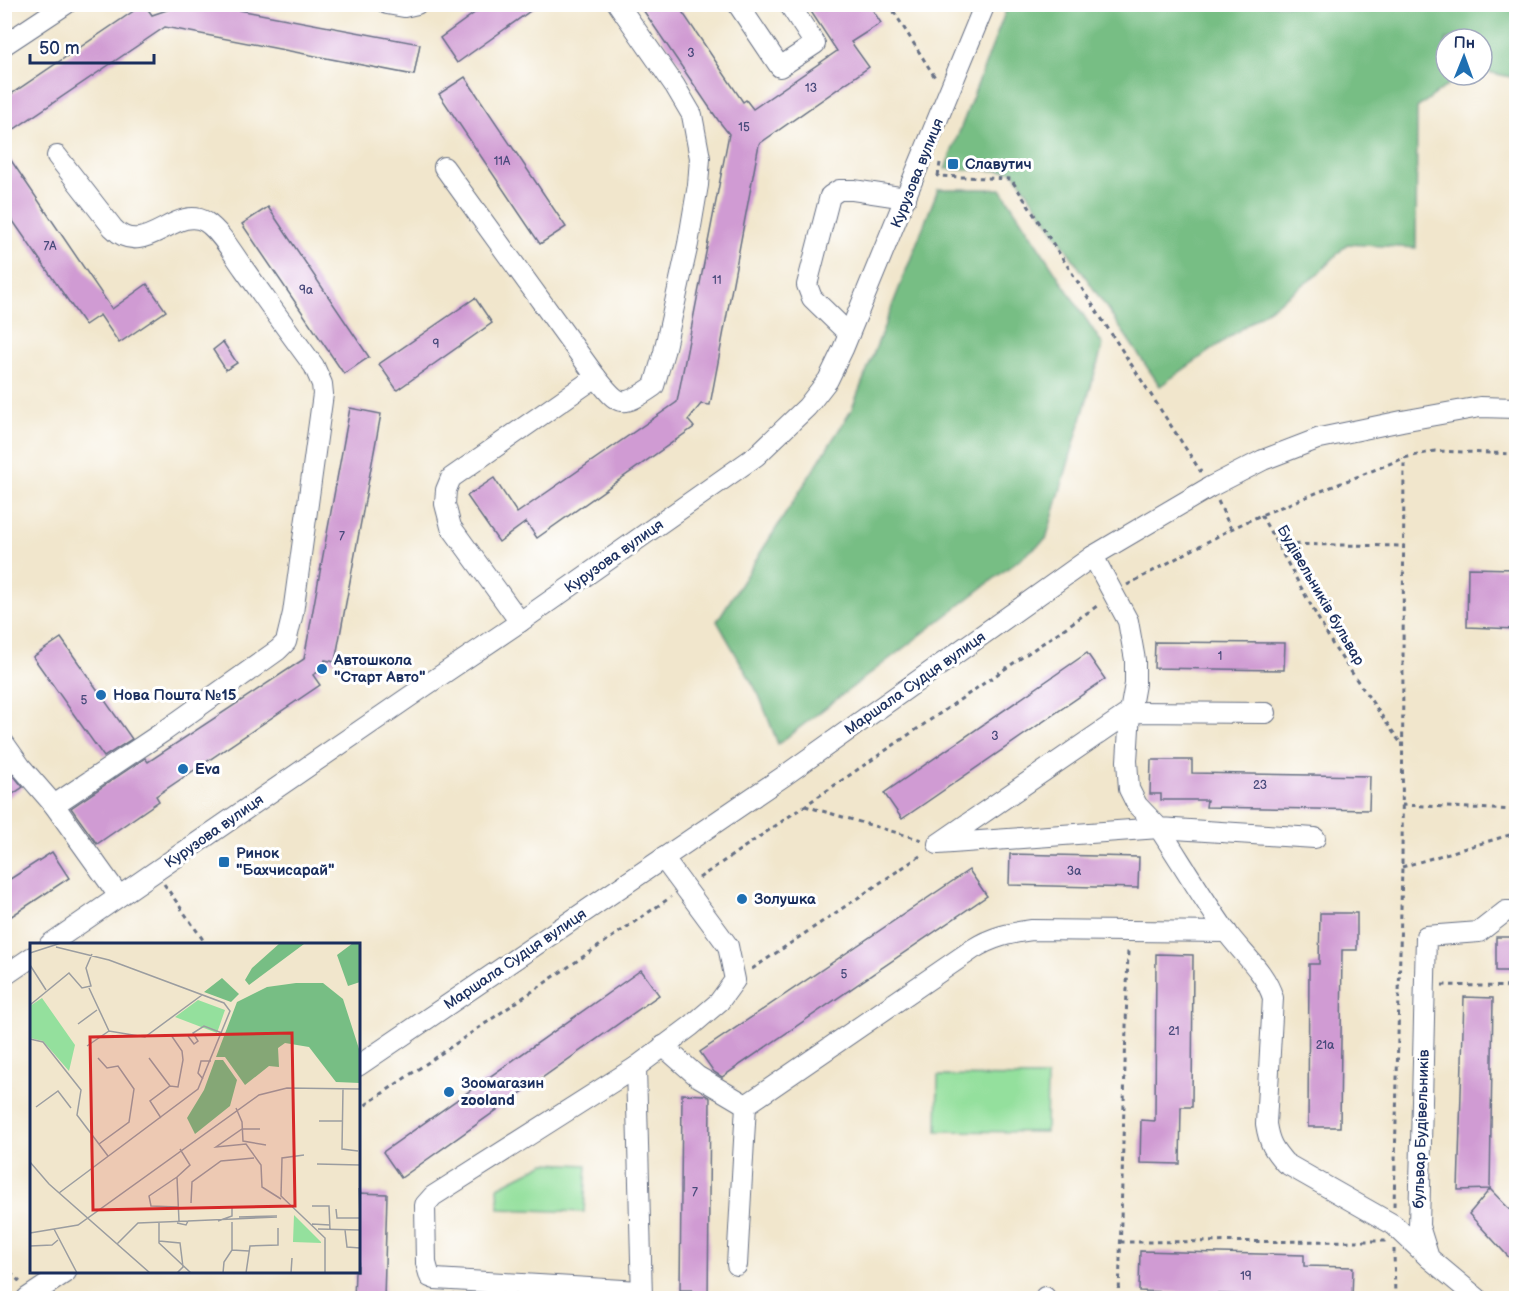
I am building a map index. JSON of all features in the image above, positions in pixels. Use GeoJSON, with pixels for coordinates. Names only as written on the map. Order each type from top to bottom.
{"type":"FeatureCollection","features":[{"type":"Feature","properties":{"kind":"street"},"geometry":{"type":"LineString","coordinates":[[4,45],[66,4]]}},
{"type":"Feature","properties":{"kind":"street"},"geometry":{"type":"LineString","coordinates":[[387,4],[404,7],[417,4]]}},
{"type":"Feature","properties":{"kind":"street"},"geometry":{"type":"LineString","coordinates":[[444,167],[614,399],[620,402],[626,401],[650,389],[657,380],[688,244],[700,158],[692,115],[675,86],[618,4]]}},
{"type":"Feature","properties":{"kind":"street"},"geometry":{"type":"LineString","coordinates":[[739,6],[780,67],[814,44],[789,4]]}},
{"type":"Feature","properties":{"kind":"street","name":"Курузова вулиця"},"geometry":{"type":"LineString","coordinates":[[53,943],[520,622],[756,456],[807,407],[828,380],[849,334],[986,4]]}},
{"type":"Feature","properties":{"kind":"street"},"geometry":{"type":"LineString","coordinates":[[54,805],[163,732],[286,642],[293,613],[323,394],[322,384],[314,366],[228,246],[206,222],[191,218],[138,239],[123,236],[113,228],[57,156]]}},
{"type":"Feature","properties":{"kind":"street"},"geometry":{"type":"LineString","coordinates":[[849,334],[812,298],[807,285],[830,196],[839,190],[853,190],[906,198]]}},
{"type":"Feature","properties":{"kind":"street"},"geometry":{"type":"LineString","coordinates":[[520,622],[451,527],[445,504],[446,490],[452,478],[596,377]]}},
{"type":"Feature","properties":{"kind":"street","name":"Маршала Судця вулиця"},"geometry":{"type":"LineString","coordinates":[[360,1065],[861,722],[1093,556],[1210,487],[1263,460],[1320,438],[1480,407],[1516,408]]}},
{"type":"Feature","properties":{"kind":"street"},"geometry":{"type":"LineString","coordinates":[[1093,556],[1128,621],[1135,660],[1135,684],[1130,712],[1127,761],[1128,789],[1137,805],[1159,828],[1227,932],[1264,977],[1273,998],[1266,1124],[1269,1141],[1285,1164],[1394,1225],[1428,1258],[1477,1299]]}},
{"type":"Feature","properties":{"kind":"street"},"geometry":{"type":"LineString","coordinates":[[938,844],[1130,712],[1266,713]]}},
{"type":"Feature","properties":{"kind":"street"},"geometry":{"type":"LineString","coordinates":[[4,743],[21,767],[54,805],[119,896]]}},
{"type":"Feature","properties":{"kind":"street"},"geometry":{"type":"LineString","coordinates":[[938,844],[1159,828],[1315,838]]}},
{"type":"Feature","properties":{"kind":"street"},"geometry":{"type":"LineString","coordinates":[[636,1067],[641,1294],[430,1277],[426,1263],[424,1214],[425,1205],[433,1196],[636,1067],[719,1002],[735,980],[728,946],[663,858]]}},
{"type":"Feature","properties":{"kind":"street","name":"бульвар Будівельників"},"geometry":{"type":"LineString","coordinates":[[1428,1258],[1419,1226],[1426,936],[1479,932],[1506,911],[1516,911]]}},
{"type":"Feature","properties":{"kind":"street"},"geometry":{"type":"LineString","coordinates":[[746,1105],[988,940],[1005,934],[1032,930],[1227,932]]}},
{"type":"Feature","properties":{"kind":"street"},"geometry":{"type":"LineString","coordinates":[[4,976],[30,958]]}},
{"type":"Feature","properties":{"kind":"street"},"geometry":{"type":"LineString","coordinates":[[663,1046],[697,1076],[746,1105]]}},
{"type":"Feature","properties":{"kind":"street"},"geometry":{"type":"LineString","coordinates":[[737,1264],[746,1105]]}},
{"type":"Feature","properties":{"kind":"street"},"geometry":{"type":"LineString","coordinates":[[27,1299],[65,1273]]}},
{"type":"Feature","properties":{"kind":"path"},"geometry":{"type":"LineString","coordinates":[[889,4],[948,97]]}},
{"type":"Feature","properties":{"kind":"path"},"geometry":{"type":"LineString","coordinates":[[941,153],[938,176],[1011,179],[1210,487],[1231,529]]}},
{"type":"Feature","properties":{"kind":"path"},"geometry":{"type":"LineString","coordinates":[[360,1109],[1124,587],[1261,515],[1404,458],[1435,451],[1516,454]]}},
{"type":"Feature","properties":{"kind":"path"},"geometry":{"type":"LineString","coordinates":[[1394,1225],[1402,867],[1404,458]]}},
{"type":"Feature","properties":{"kind":"path","name":"Будівельників бульвар"},"geometry":{"type":"LineString","coordinates":[[1261,515],[1334,647],[1403,746]]}},
{"type":"Feature","properties":{"kind":"path"},"geometry":{"type":"LineString","coordinates":[[1277,544],[1404,546]]}},
{"type":"Feature","properties":{"kind":"path"},"geometry":{"type":"LineString","coordinates":[[1402,805],[1516,810]]}},
{"type":"Feature","properties":{"kind":"path"},"geometry":{"type":"LineString","coordinates":[[805,806],[938,844]]}},
{"type":"Feature","properties":{"kind":"path"},"geometry":{"type":"LineString","coordinates":[[1402,867],[1516,832]]}},
{"type":"Feature","properties":{"kind":"path"},"geometry":{"type":"LineString","coordinates":[[735,980],[938,844]]}},
{"type":"Feature","properties":{"kind":"path"},"geometry":{"type":"LineString","coordinates":[[155,871],[205,943]]}},
{"type":"Feature","properties":{"kind":"path"},"geometry":{"type":"LineString","coordinates":[[1119,1299],[1128,931]]}},
{"type":"Feature","properties":{"kind":"path"},"geometry":{"type":"LineString","coordinates":[[1425,985],[1516,987]]}},
{"type":"Feature","properties":{"kind":"path"},"geometry":{"type":"LineString","coordinates":[[1120,1242],[1394,1241],[1395,1299]]}},
{"type":"Feature","properties":{"kind":"green space"},"geometry":{"type":"Polygon","coordinates":[[[1008,5],[1516,5],[1516,78],[1494,73],[1494,27],[1434,27],[1434,87],[1445,87],[1417,108],[1416,248],[1347,244],[1317,275],[1160,386],[1013,171],[945,169],[1008,5]]]}},
{"type":"Feature","properties":{"kind":"green space"},"geometry":{"type":"Polygon","coordinates":[[[938,189],[1001,189],[1103,345],[1046,539],[778,744],[759,695],[717,621],[851,411],[938,189]]]}},
{"type":"Feature","properties":{"kind":"green space"},"geometry":{"type":"Polygon","coordinates":[[[938,1076],[1047,1077],[1046,1132],[937,1131],[938,1076]]]}},
{"type":"Feature","properties":{"kind":"green space"},"geometry":{"type":"Polygon","coordinates":[[[545,1163],[587,1165],[584,1212],[499,1209],[498,1187],[545,1163]]]}},
{"type":"Feature","properties":{"kind":"building"},"geometry":{"type":"Polygon","coordinates":[[[144,4],[152,15],[170,9],[171,4],[207,4],[420,44],[414,75],[165,27],[4,136],[4,99],[144,4]]]}},
{"type":"Feature","properties":{"kind":"building"},"geometry":{"type":"Polygon","coordinates":[[[487,4],[540,4],[457,63],[440,38],[487,4]]]}},
{"type":"Feature","properties":{"kind":"building"},"geometry":{"type":"Polygon","coordinates":[[[639,4],[677,4],[743,102],[746,100],[753,109],[837,51],[806,4],[869,4],[881,23],[851,42],[869,67],[759,144],[710,405],[701,404],[688,420],[694,427],[537,538],[526,522],[499,542],[467,496],[494,478],[517,513],[677,402],[729,134],[639,4]]]}},
{"type":"Feature","properties":{"kind":"building"},"geometry":{"type":"Polygon","coordinates":[[[465,77],[566,227],[540,244],[439,94],[465,77]]]}},
{"type":"Feature","properties":{"kind":"building"},"geometry":{"type":"Polygon","coordinates":[[[4,150],[112,309],[147,284],[166,311],[119,343],[100,315],[85,325],[4,208],[4,150]]]}},
{"type":"Feature","properties":{"kind":"building"},"geometry":{"type":"Polygon","coordinates":[[[268,207],[369,357],[344,374],[242,224],[268,207]]]}},
{"type":"Feature","properties":{"kind":"building"},"geometry":{"type":"Polygon","coordinates":[[[475,298],[492,323],[397,390],[379,364],[475,298]]]}},
{"type":"Feature","properties":{"kind":"building"},"geometry":{"type":"Polygon","coordinates":[[[223,342],[237,363],[226,370],[213,350],[223,342]]]}},
{"type":"Feature","properties":{"kind":"building"},"geometry":{"type":"Polygon","coordinates":[[[350,408],[381,414],[335,662],[325,660],[323,669],[313,675],[320,685],[156,796],[159,801],[97,844],[71,808],[145,758],[148,762],[304,659],[350,408]]]}},
{"type":"Feature","properties":{"kind":"building"},"geometry":{"type":"Polygon","coordinates":[[[1468,568],[1516,569],[1516,629],[1467,627],[1468,568]]]}},
{"type":"Feature","properties":{"kind":"building"},"geometry":{"type":"Polygon","coordinates":[[[61,638],[132,739],[104,757],[33,657],[61,638]]]}},
{"type":"Feature","properties":{"kind":"building"},"geometry":{"type":"Polygon","coordinates":[[[1155,642],[1285,643],[1284,670],[1154,668],[1155,642]]]}},
{"type":"Feature","properties":{"kind":"building"},"geometry":{"type":"Polygon","coordinates":[[[1087,653],[1105,679],[902,819],[884,793],[1087,653]]]}},
{"type":"Feature","properties":{"kind":"building"},"geometry":{"type":"Polygon","coordinates":[[[1151,760],[1192,760],[1192,773],[1370,776],[1369,810],[1206,807],[1207,800],[1161,800],[1161,794],[1150,794],[1151,760]]]}},
{"type":"Feature","properties":{"kind":"building"},"geometry":{"type":"Polygon","coordinates":[[[4,764],[23,787],[4,800],[4,764]]]}},
{"type":"Feature","properties":{"kind":"building"},"geometry":{"type":"Polygon","coordinates":[[[52,852],[69,878],[4,921],[4,883],[52,852]]]}},
{"type":"Feature","properties":{"kind":"building"},"geometry":{"type":"Polygon","coordinates":[[[1010,854],[1139,857],[1138,888],[1009,885],[1010,854]]]}},
{"type":"Feature","properties":{"kind":"building"},"geometry":{"type":"Polygon","coordinates":[[[969,870],[987,896],[722,1077],[714,1072],[700,1052],[969,870]]]}},
{"type":"Feature","properties":{"kind":"building"},"geometry":{"type":"Polygon","coordinates":[[[1320,913],[1357,913],[1357,950],[1342,950],[1340,1127],[1308,1127],[1309,964],[1319,964],[1320,913]]]}},
{"type":"Feature","properties":{"kind":"building"},"geometry":{"type":"Polygon","coordinates":[[[1496,937],[1516,937],[1516,971],[1496,971],[1496,937]]]}},
{"type":"Feature","properties":{"kind":"building"},"geometry":{"type":"Polygon","coordinates":[[[1156,954],[1193,955],[1192,1107],[1181,1107],[1180,1164],[1140,1163],[1141,1120],[1155,1121],[1156,954]]]}},
{"type":"Feature","properties":{"kind":"building"},"geometry":{"type":"Polygon","coordinates":[[[641,970],[659,995],[401,1178],[383,1152],[641,970]]]}},
{"type":"Feature","properties":{"kind":"building"},"geometry":{"type":"Polygon","coordinates":[[[1464,997],[1493,998],[1490,1189],[1458,1190],[1464,997]]]}},
{"type":"Feature","properties":{"kind":"building"},"geometry":{"type":"Polygon","coordinates":[[[682,1094],[705,1095],[710,1098],[708,1299],[692,1299],[692,1290],[680,1290],[682,1094]]]}},
{"type":"Feature","properties":{"kind":"building"},"geometry":{"type":"Polygon","coordinates":[[[1490,1189],[1516,1216],[1516,1265],[1469,1214],[1490,1189]]]}},
{"type":"Feature","properties":{"kind":"building"},"geometry":{"type":"Polygon","coordinates":[[[360,1193],[387,1194],[384,1299],[354,1299],[355,1273],[360,1273],[360,1193]]]}},
{"type":"Feature","properties":{"kind":"building"},"geometry":{"type":"Polygon","coordinates":[[[1140,1251],[1304,1255],[1304,1266],[1353,1267],[1352,1299],[1139,1291],[1140,1251]]]}},
{"type":"Feature","properties":{"kind":"place","name":"Славутич"},"geometry":{"type":"Point","coordinates":[953,164]}},
{"type":"Feature","properties":{"kind":"place","name":"Автошкола \"Старт Авто\""},"geometry":{"type":"Point","coordinates":[322,669]}},
{"type":"Feature","properties":{"kind":"place","name":"Нова Пошта №15"},"geometry":{"type":"Point","coordinates":[101,695]}},
{"type":"Feature","properties":{"kind":"place","name":"Eva"},"geometry":{"type":"Point","coordinates":[183,769]}},
{"type":"Feature","properties":{"kind":"place","name":"Ринок \"Бахчисарай\""},"geometry":{"type":"Point","coordinates":[224,862]}},
{"type":"Feature","properties":{"kind":"place","name":"Золушка"},"geometry":{"type":"Point","coordinates":[742,899]}},
{"type":"Feature","properties":{"kind":"place","name":"Зоомагазин zooland"},"geometry":{"type":"Point","coordinates":[449,1092]}}]}
